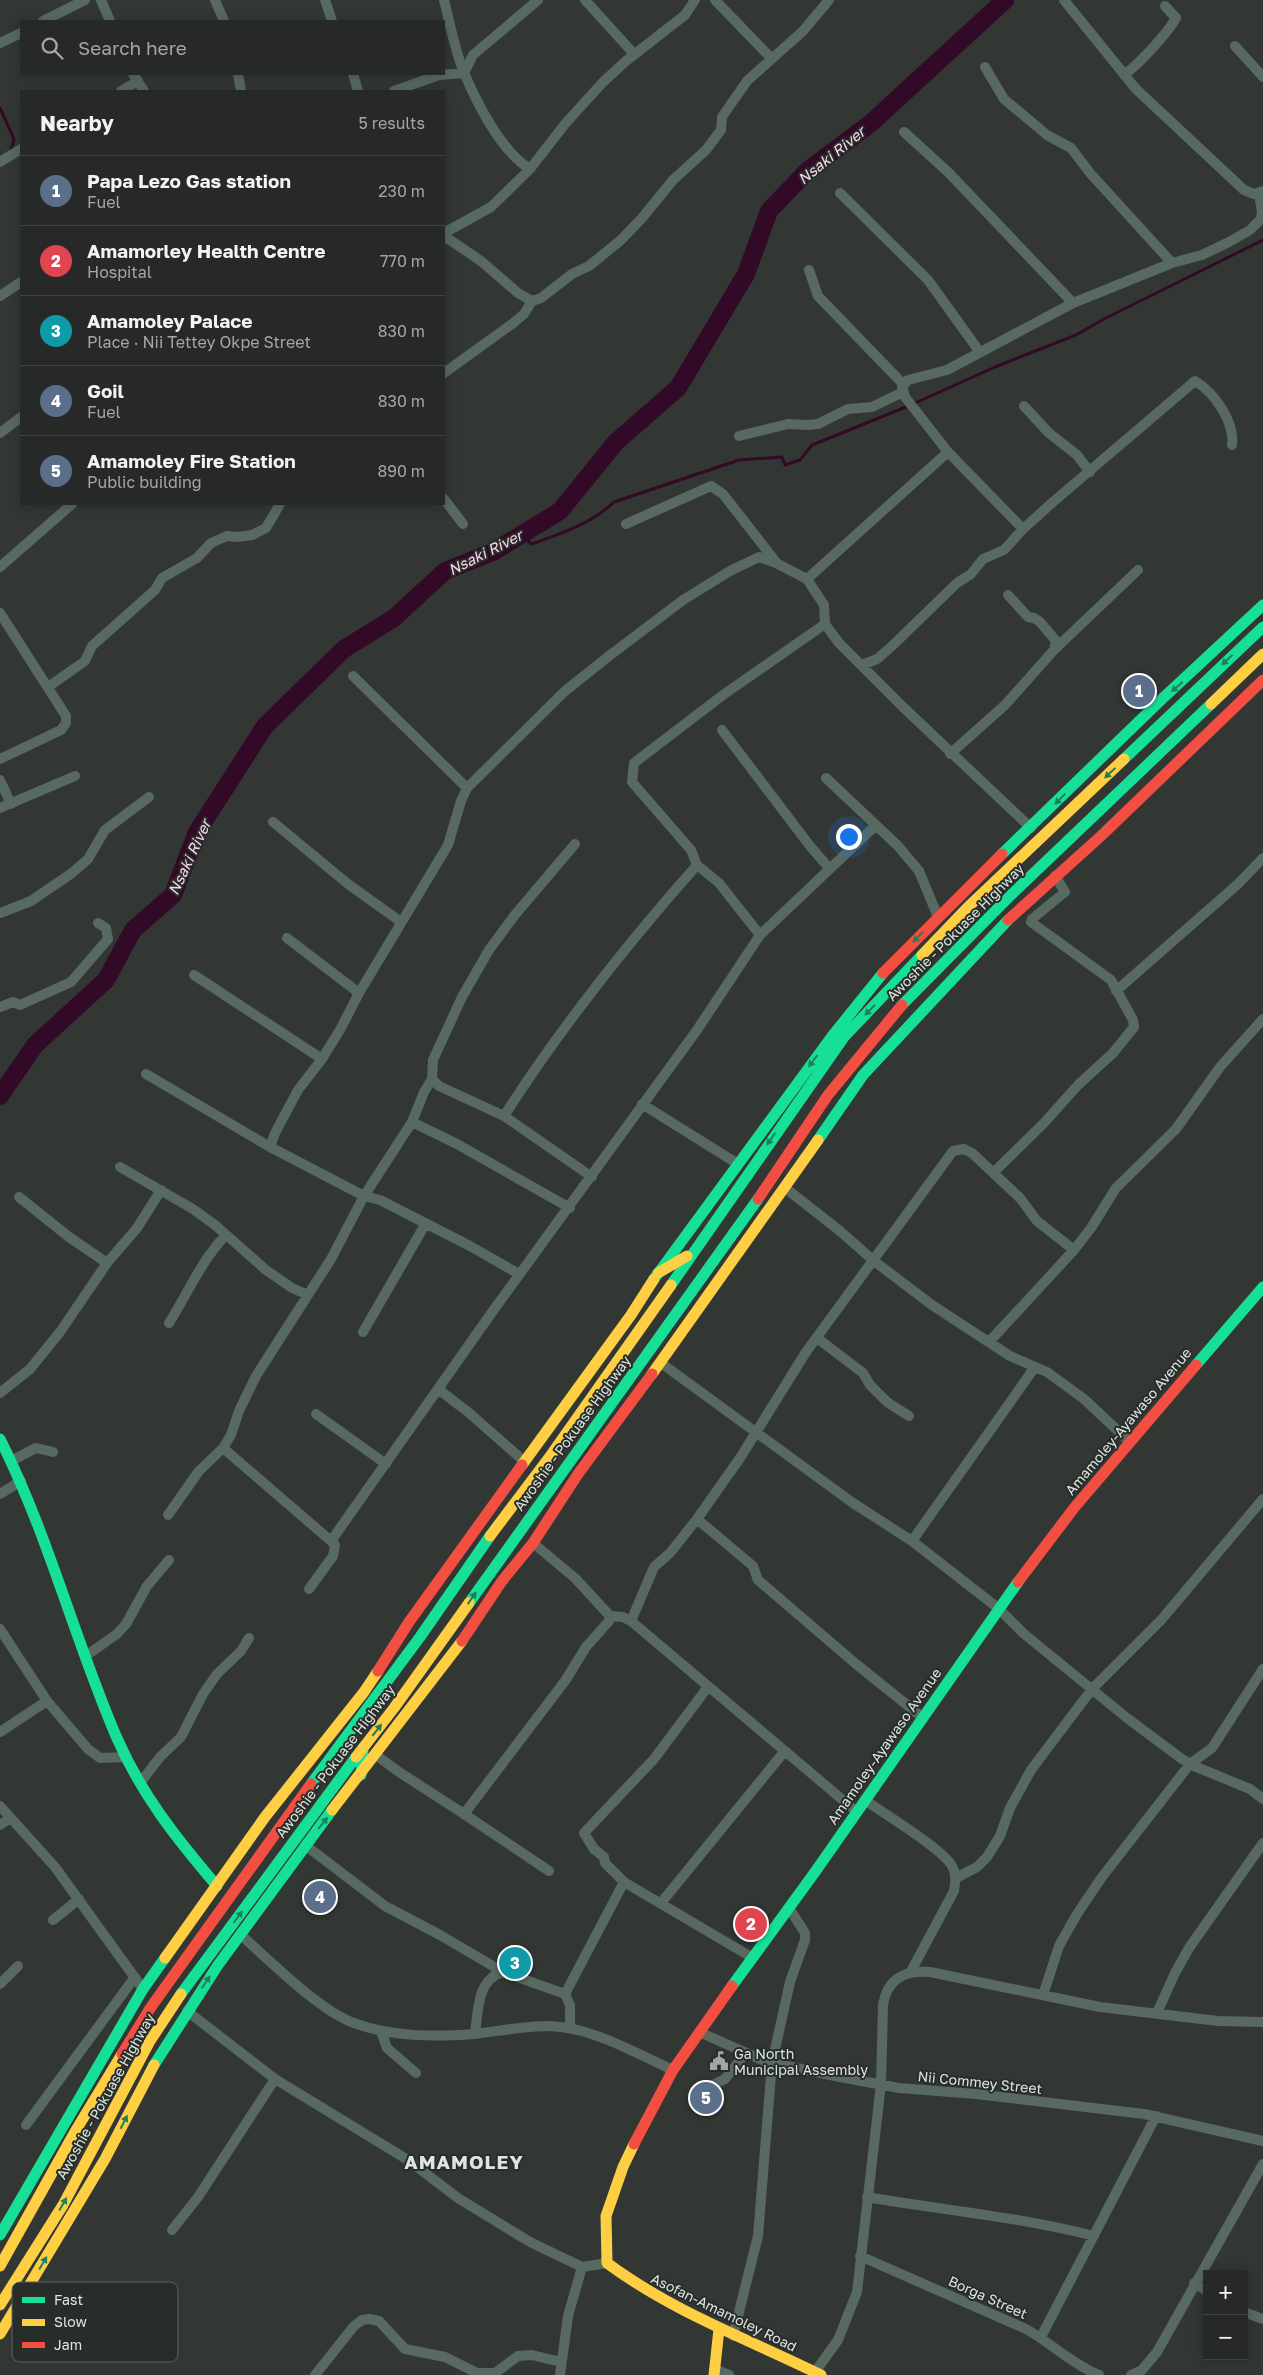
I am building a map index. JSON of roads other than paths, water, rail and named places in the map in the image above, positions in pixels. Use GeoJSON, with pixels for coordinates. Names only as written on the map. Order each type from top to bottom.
{"type":"FeatureCollection","features":[{"type":"Feature","properties":{"kind":"street"},"geometry":{"type":"LineString","coordinates":[[46,20],[85,0]]}},
{"type":"Feature","properties":{"kind":"street"},"geometry":{"type":"LineString","coordinates":[[101,0],[110,20]]}},
{"type":"Feature","properties":{"kind":"street"},"geometry":{"type":"LineString","coordinates":[[215,0],[224,20]]}},
{"type":"Feature","properties":{"kind":"street"},"geometry":{"type":"LineString","coordinates":[[325,0],[332,20]]}},
{"type":"Feature","properties":{"kind":"street"},"geometry":{"type":"LineString","coordinates":[[444,0],[464,73],[502,141],[512,155],[530,169]]}},
{"type":"Feature","properties":{"kind":"street"},"geometry":{"type":"LineString","coordinates":[[585,0],[634,54]]}},
{"type":"Feature","properties":{"kind":"street"},"geometry":{"type":"LineString","coordinates":[[445,233],[491,207],[530,169],[564,124],[603,82],[634,54],[686,14],[696,0]]}},
{"type":"Feature","properties":{"kind":"street"},"geometry":{"type":"LineString","coordinates":[[715,0],[772,59]]}},
{"type":"Feature","properties":{"kind":"street"},"geometry":{"type":"LineString","coordinates":[[445,371],[512,324],[532,301],[542,298],[572,274],[590,266],[621,240],[673,180],[706,150],[720,130],[722,117],[746,81],[803,31],[829,0]]}},
{"type":"Feature","properties":{"kind":"street"},"geometry":{"type":"LineString","coordinates":[[739,436],[788,424],[808,426],[818,424],[848,409],[872,407],[904,388],[908,380],[947,370],[978,351],[1073,303],[1172,263],[1202,255],[1250,230],[1262,216],[1261,192],[1244,190],[1136,89],[1064,0]]}},
{"type":"Feature","properties":{"kind":"street"},"geometry":{"type":"LineString","coordinates":[[464,73],[473,56],[534,2]]}},
{"type":"Feature","properties":{"kind":"street"},"geometry":{"type":"LineString","coordinates":[[1124,75],[1136,66],[1170,29],[1176,18],[1164,6]]}},
{"type":"Feature","properties":{"kind":"street"},"geometry":{"type":"LineString","coordinates":[[0,43],[20,33]]}},
{"type":"Feature","properties":{"kind":"street"},"geometry":{"type":"LineString","coordinates":[[1235,46],[1263,77]]}},
{"type":"Feature","properties":{"kind":"street"},"geometry":{"type":"LineString","coordinates":[[985,68],[1004,99],[1047,135],[1072,148],[1090,173],[1172,263]]}},
{"type":"Feature","properties":{"kind":"street"},"geometry":{"type":"LineString","coordinates":[[445,75],[464,73]]}},
{"type":"Feature","properties":{"kind":"street"},"geometry":{"type":"LineString","coordinates":[[238,75],[241,90]]}},
{"type":"Feature","properties":{"kind":"street"},"geometry":{"type":"LineString","coordinates":[[353,75],[358,90]]}},
{"type":"Feature","properties":{"kind":"street"},"geometry":{"type":"LineString","coordinates":[[397,90],[440,75]]}},
{"type":"Feature","properties":{"kind":"street"},"geometry":{"type":"LineString","coordinates":[[122,90],[135,78],[143,90]]}},
{"type":"Feature","properties":{"kind":"street"},"geometry":{"type":"LineString","coordinates":[[904,132],[948,172],[1073,303]]}},
{"type":"Feature","properties":{"kind":"street"},"geometry":{"type":"LineString","coordinates":[[0,162],[20,150]]}},
{"type":"Feature","properties":{"kind":"street"},"geometry":{"type":"LineString","coordinates":[[840,193],[928,280],[978,351]]}},
{"type":"Feature","properties":{"kind":"street"},"geometry":{"type":"LineString","coordinates":[[445,235],[481,261],[518,293],[532,301]]}},
{"type":"Feature","properties":{"kind":"street"},"geometry":{"type":"LineString","coordinates":[[809,270],[818,296],[904,388],[948,452],[1023,529]]}},
{"type":"Feature","properties":{"kind":"street"},"geometry":{"type":"LineString","coordinates":[[0,296],[20,283]]}},
{"type":"Feature","properties":{"kind":"street"},"geometry":{"type":"LineString","coordinates":[[862,665],[877,659],[957,583],[971,574],[984,559],[1004,550],[1023,529],[1195,381],[1207,388],[1216,398],[1233,435],[1232,445]]}},
{"type":"Feature","properties":{"kind":"street"},"geometry":{"type":"LineString","coordinates":[[1024,406],[1049,433],[1070,447],[1090,472]]}},
{"type":"Feature","properties":{"kind":"street"},"geometry":{"type":"LineString","coordinates":[[0,432],[20,418]]}},
{"type":"Feature","properties":{"kind":"street"},"geometry":{"type":"LineString","coordinates":[[807,579],[948,452]]}},
{"type":"Feature","properties":{"kind":"street"},"geometry":{"type":"LineString","coordinates":[[626,524],[711,486],[723,494],[776,563]]}},
{"type":"Feature","properties":{"kind":"street"},"geometry":{"type":"LineString","coordinates":[[445,499],[463,524]]}},
{"type":"Feature","properties":{"kind":"street"},"geometry":{"type":"LineString","coordinates":[[0,567],[71,505]]}},
{"type":"Feature","properties":{"kind":"street"},"geometry":{"type":"LineString","coordinates":[[48,687],[85,661],[92,646],[155,590],[162,578],[177,572],[197,558],[211,543],[227,536],[252,535],[266,528],[279,505]]}},
{"type":"Feature","properties":{"kind":"street"},"geometry":{"type":"LineString","coordinates":[[270,1147],[275,1133],[298,1090],[322,1059],[358,993],[448,845],[461,801],[467,788],[566,691],[683,600],[730,571],[760,557],[807,579],[824,605],[825,624],[839,643],[950,754],[1031,828]]}},
{"type":"Feature","properties":{"kind":"street"},"geometry":{"type":"LineString","coordinates":[[950,754],[1005,705],[1054,650],[1138,570]]}},
{"type":"Feature","properties":{"kind":"street"},"geometry":{"type":"LineString","coordinates":[[1008,595],[1028,617],[1034,618],[1053,636],[1056,641],[1054,650]]}},
{"type":"Feature","properties":{"kind":"street"},"geometry":{"type":"LineString","coordinates":[[0,2235],[143,1989],[265,1816],[364,1692],[409,1622],[525,1462],[658,1273],[833,1035],[884,972],[938,917],[1162,699],[1263,605]]}},
{"type":"Feature","properties":{"kind":"street"},"geometry":{"type":"LineString","coordinates":[[0,613],[66,716],[66,723],[61,730],[0,759]]}},
{"type":"Feature","properties":{"kind":"street"},"geometry":{"type":"LineString","coordinates":[[760,935],[719,882],[698,865],[691,850],[632,782],[634,763],[723,695],[825,624]]}},
{"type":"Feature","properties":{"kind":"street","name":"Awoshie - Pokuase Highway"},"geometry":{"type":"LineString","coordinates":[[0,2266],[76,2130],[151,2007],[364,1708],[420,1637],[494,1530],[622,1356],[691,1254],[844,1037],[967,908],[1263,627]]}},
{"type":"Feature","properties":{"kind":"street"},"geometry":{"type":"LineString","coordinates":[[0,636],[10,629]]}},
{"type":"Feature","properties":{"kind":"street","name":"Awoshie - Pokuase Highway"},"geometry":{"type":"LineString","coordinates":[[14,2282],[67,2196],[150,2041],[177,1999],[399,1700],[751,1209],[828,1095],[912,993],[1011,894],[1263,654]]}},
{"type":"Feature","properties":{"kind":"street"},"geometry":{"type":"LineString","coordinates":[[353,676],[467,788]]}},
{"type":"Feature","properties":{"kind":"street"},"geometry":{"type":"LineString","coordinates":[[31,2282],[105,2159],[157,2058],[187,2011],[240,1935],[278,1886],[305,1845],[361,1775],[475,1624],[502,1582],[532,1543],[578,1474],[661,1363],[863,1075],[994,932],[1101,836],[1263,680]]}},
{"type":"Feature","properties":{"kind":"street"},"geometry":{"type":"LineString","coordinates":[[722,730],[810,846],[829,868]]}},
{"type":"Feature","properties":{"kind":"street"},"geometry":{"type":"LineString","coordinates":[[0,808],[75,776]]}},
{"type":"Feature","properties":{"kind":"street"},"geometry":{"type":"LineString","coordinates":[[826,778],[898,846],[919,871],[938,917]]}},
{"type":"Feature","properties":{"kind":"street"},"geometry":{"type":"LineString","coordinates":[[0,780],[11,804]]}},
{"type":"Feature","properties":{"kind":"street"},"geometry":{"type":"LineString","coordinates":[[0,913],[31,901],[72,873],[88,859],[105,830],[149,797]]}},
{"type":"Feature","properties":{"kind":"street"},"geometry":{"type":"LineString","coordinates":[[273,822],[348,884],[401,922]]}},
{"type":"Feature","properties":{"kind":"street"},"geometry":{"type":"LineString","coordinates":[[331,1541],[519,1274],[570,1208],[642,1104],[697,1030],[760,935],[875,826]]}},
{"type":"Feature","properties":{"kind":"street"},"geometry":{"type":"LineString","coordinates":[[168,1515],[199,1471],[223,1448],[231,1435],[238,1411],[256,1376],[331,1259],[364,1196],[412,1122],[424,1092],[432,1079],[434,1060],[456,1008],[489,950],[514,916],[575,844]]}},
{"type":"Feature","properties":{"kind":"street"},"geometry":{"type":"LineString","coordinates":[[1116,991],[1238,884],[1263,858]]}},
{"type":"Feature","properties":{"kind":"street"},"geometry":{"type":"LineString","coordinates":[[504,1116],[553,1042],[620,956],[698,865]]}},
{"type":"Feature","properties":{"kind":"street"},"geometry":{"type":"LineString","coordinates":[[1002,875],[1011,894]]}},
{"type":"Feature","properties":{"kind":"street"},"geometry":{"type":"LineString","coordinates":[[994,1172],[1044,1123],[1078,1085],[1113,1053],[1134,1027],[1133,1020],[1111,980],[1031,922],[1032,919],[1065,892],[1055,876]]}},
{"type":"Feature","properties":{"kind":"street"},"geometry":{"type":"LineString","coordinates":[[0,1007],[13,1002],[20,1005],[71,982],[108,939],[106,928],[98,924]]}},
{"type":"Feature","properties":{"kind":"street"},"geometry":{"type":"LineString","coordinates":[[287,938],[358,993]]}},
{"type":"Feature","properties":{"kind":"street"},"geometry":{"type":"LineString","coordinates":[[194,975],[322,1059]]}},
{"type":"Feature","properties":{"kind":"street"},"geometry":{"type":"LineString","coordinates":[[989,1342],[1074,1250],[1091,1228],[1116,1188],[1176,1129],[1220,1067],[1263,1019]]}},
{"type":"Feature","properties":{"kind":"street"},"geometry":{"type":"LineString","coordinates":[[146,1074],[270,1147],[364,1196],[380,1200],[519,1274]]}},
{"type":"Feature","properties":{"kind":"street"},"geometry":{"type":"LineString","coordinates":[[432,1079],[439,1086],[504,1116],[592,1177]]}},
{"type":"Feature","properties":{"kind":"street"},"geometry":{"type":"LineString","coordinates":[[642,1104],[738,1164]]}},
{"type":"Feature","properties":{"kind":"street"},"geometry":{"type":"LineString","coordinates":[[412,1122],[457,1144],[570,1208]]}},
{"type":"Feature","properties":{"kind":"street"},"geometry":{"type":"LineString","coordinates":[[631,1621],[654,1567],[676,1546],[697,1519],[817,1338],[869,1265],[874,1261],[926,1185],[953,1152],[964,1150],[972,1153],[1020,1198],[1037,1221],[1074,1250]]}},
{"type":"Feature","properties":{"kind":"street"},"geometry":{"type":"LineString","coordinates":[[120,1167],[193,1209],[215,1225],[225,1236],[279,1280],[308,1295]]}},
{"type":"Feature","properties":{"kind":"street"},"geometry":{"type":"LineString","coordinates":[[784,1187],[840,1231],[874,1261],[932,1305],[1010,1356],[1048,1372],[1084,1400],[1130,1442]]}},
{"type":"Feature","properties":{"kind":"street"},"geometry":{"type":"LineString","coordinates":[[0,1393],[30,1369],[60,1332],[107,1263],[137,1228],[161,1190]]}},
{"type":"Feature","properties":{"kind":"street"},"geometry":{"type":"LineString","coordinates":[[19,1197],[69,1238],[107,1263]]}},
{"type":"Feature","properties":{"kind":"street"},"geometry":{"type":"LineString","coordinates":[[363,1332],[426,1224]]}},
{"type":"Feature","properties":{"kind":"street"},"geometry":{"type":"LineString","coordinates":[[169,1323],[190,1290],[209,1253],[225,1236]]}},
{"type":"Feature","properties":{"kind":"street"},"geometry":{"type":"LineString","coordinates":[[658,1273],[691,1254]]}},
{"type":"Feature","properties":{"kind":"street","name":"Amamoley-Ayawaso Avenue"},"geometry":{"type":"LineString","coordinates":[[607,2263],[606,2216],[611,2201],[623,2167],[641,2128],[673,2070],[857,1812],[998,1608],[1074,1508],[1263,1286]]}},
{"type":"Feature","properties":{"kind":"street"},"geometry":{"type":"LineString","coordinates":[[817,1338],[863,1373],[870,1385],[887,1402],[909,1416]]}},
{"type":"Feature","properties":{"kind":"street"},"geometry":{"type":"LineString","coordinates":[[661,1363],[852,1503],[912,1541],[998,1608],[1022,1633],[1092,1690],[1190,1764],[1250,1789],[1263,1799]]}},
{"type":"Feature","properties":{"kind":"street"},"geometry":{"type":"LineString","coordinates":[[912,1541],[1035,1367]]}},
{"type":"Feature","properties":{"kind":"street"},"geometry":{"type":"LineString","coordinates":[[438,1389],[468,1412],[525,1462]]}},
{"type":"Feature","properties":{"kind":"street"},"geometry":{"type":"LineString","coordinates":[[316,1414],[386,1464]]}},
{"type":"Feature","properties":{"kind":"street"},"geometry":{"type":"LineString","coordinates":[[0,1439],[20,1481],[116,1736],[126,1757],[140,1783],[187,1852],[217,1886]]}},
{"type":"Feature","properties":{"kind":"street"},"geometry":{"type":"LineString","coordinates":[[11,1461],[36,1448],[53,1452]]}},
{"type":"Feature","properties":{"kind":"street"},"geometry":{"type":"LineString","coordinates":[[223,1448],[335,1545],[333,1556],[309,1589]]}},
{"type":"Feature","properties":{"kind":"street"},"geometry":{"type":"LineString","coordinates":[[0,1494],[20,1481]]}},
{"type":"Feature","properties":{"kind":"street"},"geometry":{"type":"LineString","coordinates":[[956,1878],[977,1867],[987,1857],[1000,1836],[1010,1808],[1031,1770],[1092,1690],[1162,1619],[1263,1499]]}},
{"type":"Feature","properties":{"kind":"street"},"geometry":{"type":"LineString","coordinates":[[697,1519],[753,1566],[758,1580],[856,1664],[922,1717]]}},
{"type":"Feature","properties":{"kind":"street"},"geometry":{"type":"LineString","coordinates":[[532,1543],[575,1578],[610,1616],[623,1617],[631,1621],[707,1688],[857,1812]]}},
{"type":"Feature","properties":{"kind":"street"},"geometry":{"type":"LineString","coordinates":[[87,1655],[117,1634],[126,1624],[148,1586],[169,1560]]}},
{"type":"Feature","properties":{"kind":"street"},"geometry":{"type":"LineString","coordinates":[[464,1814],[565,1681],[586,1648],[609,1621],[610,1616]]}},
{"type":"Feature","properties":{"kind":"street"},"geometry":{"type":"LineString","coordinates":[[0,1629],[47,1702],[95,1755],[108,1759],[126,1757]]}},
{"type":"Feature","properties":{"kind":"street"},"geometry":{"type":"LineString","coordinates":[[140,1783],[160,1757],[181,1737],[212,1681],[241,1651],[249,1638]]}},
{"type":"Feature","properties":{"kind":"street"},"geometry":{"type":"LineString","coordinates":[[1043,1995],[1059,1946],[1077,1914],[1102,1877],[1190,1764],[1212,1748],[1263,1669]]}},
{"type":"Feature","properties":{"kind":"street"},"geometry":{"type":"LineString","coordinates":[[707,1688],[654,1759],[586,1830],[585,1837],[604,1857],[605,1863],[624,1882],[754,1958]]}},
{"type":"Feature","properties":{"kind":"street"},"geometry":{"type":"LineString","coordinates":[[0,1732],[47,1702]]}},
{"type":"Feature","properties":{"kind":"street"},"geometry":{"type":"LineString","coordinates":[[361,1775],[363,1748]]}},
{"type":"Feature","properties":{"kind":"street"},"geometry":{"type":"LineString","coordinates":[[661,1903],[784,1752]]}},
{"type":"Feature","properties":{"kind":"street"},"geometry":{"type":"LineString","coordinates":[[376,1754],[399,1772],[549,1870]]}},
{"type":"Feature","properties":{"kind":"street"},"geometry":{"type":"LineString","coordinates":[[865,1800],[938,1852],[953,1868],[956,1878],[954,1891],[910,1973]]}},
{"type":"Feature","properties":{"kind":"street"},"geometry":{"type":"LineString","coordinates":[[0,1806],[55,1867],[143,1989]]}},
{"type":"Feature","properties":{"kind":"street"},"geometry":{"type":"LineString","coordinates":[[0,1825],[10,1818]]}},
{"type":"Feature","properties":{"kind":"street"},"geometry":{"type":"LineString","coordinates":[[1157,2013],[1175,1973],[1189,1948],[1263,1843]]}},
{"type":"Feature","properties":{"kind":"street"},"geometry":{"type":"LineString","coordinates":[[305,1845],[385,1906],[440,1935],[503,1972],[565,1994],[570,2005],[570,2028]]}},
{"type":"Feature","properties":{"kind":"street"},"geometry":{"type":"LineString","coordinates":[[565,1994],[624,1882]]}},
{"type":"Feature","properties":{"kind":"street"},"geometry":{"type":"LineString","coordinates":[[53,1920],[79,1899]]}},
{"type":"Feature","properties":{"kind":"street"},"geometry":{"type":"LineString","coordinates":[[732,2336],[758,2236],[772,2063],[790,1982],[805,1940],[805,1933],[789,1908]]}},
{"type":"Feature","properties":{"kind":"street"},"geometry":{"type":"LineString","coordinates":[[240,1935],[332,2012],[352,2023],[381,2032],[422,2036],[475,2034],[549,2026],[570,2028],[618,2044],[673,2070]]}},
{"type":"Feature","properties":{"kind":"street"},"geometry":{"type":"LineString","coordinates":[[0,1984],[18,1966]]}},
{"type":"Feature","properties":{"kind":"street"},"geometry":{"type":"LineString","coordinates":[[818,2373],[838,2340],[850,2314],[857,2292],[881,2084],[884,1994],[893,1981],[910,1973],[920,1971],[1100,2007],[1218,2021],[1263,2022]]}},
{"type":"Feature","properties":{"kind":"street"},"geometry":{"type":"LineString","coordinates":[[475,2034],[482,1991],[493,1975],[503,1972]]}},
{"type":"Feature","properties":{"kind":"street"},"geometry":{"type":"LineString","coordinates":[[26,2126],[135,1977]]}},
{"type":"Feature","properties":{"kind":"street"},"geometry":{"type":"LineString","coordinates":[[187,2011],[275,2079],[408,2160],[458,2198],[530,2242],[582,2267],[607,2263]]}},
{"type":"Feature","properties":{"kind":"street"},"geometry":{"type":"LineString","coordinates":[[381,2032],[387,2048],[416,2073]]}},
{"type":"Feature","properties":{"kind":"street","name":"Nii Commey Street"},"geometry":{"type":"LineString","coordinates":[[699,2032],[745,2054],[772,2063],[881,2084],[1156,2116],[1263,2141]]}},
{"type":"Feature","properties":{"kind":"street"},"geometry":{"type":"LineString","coordinates":[[694,2099],[698,2092],[725,2079],[745,2054]]}},
{"type":"Feature","properties":{"kind":"street"},"geometry":{"type":"LineString","coordinates":[[172,2230],[198,2197],[275,2079]]}},
{"type":"Feature","properties":{"kind":"street"},"geometry":{"type":"LineString","coordinates":[[1042,2337],[1156,2116]]}},
{"type":"Feature","properties":{"kind":"street"},"geometry":{"type":"LineString","coordinates":[[1131,2375],[1143,2372],[1157,2352],[1194,2283],[1263,2164]]}},
{"type":"Feature","properties":{"kind":"street"},"geometry":{"type":"LineString","coordinates":[[867,2197],[940,2210],[1023,2221],[1094,2236]]}},
{"type":"Feature","properties":{"kind":"street"},"geometry":{"type":"LineString","coordinates":[[16,2237],[36,2247]]}},
{"type":"Feature","properties":{"kind":"street","name":"Borga Street"},"geometry":{"type":"LineString","coordinates":[[860,2256],[1042,2337],[1080,2365],[1099,2375]]}},
{"type":"Feature","properties":{"kind":"street","name":"Asofan-Amamoley Road"},"geometry":{"type":"LineString","coordinates":[[607,2263],[628,2280],[662,2301],[732,2336],[818,2373]]}},
{"type":"Feature","properties":{"kind":"street"},"geometry":{"type":"LineString","coordinates":[[560,2375],[568,2316],[582,2267]]}},
{"type":"Feature","properties":{"kind":"street"},"geometry":{"type":"LineString","coordinates":[[1194,2283],[1203,2289]]}},
{"type":"Feature","properties":{"kind":"street","name":"Awoshie - Pokuase Highway"},"geometry":{"type":"LineString","coordinates":[[0,2305],[12,2286]]}},
{"type":"Feature","properties":{"kind":"street"},"geometry":{"type":"LineString","coordinates":[[1248,2313],[1263,2319]]}},
{"type":"Feature","properties":{"kind":"street"},"geometry":{"type":"LineString","coordinates":[[0,2334],[12,2314]]}},
{"type":"Feature","properties":{"kind":"street"},"geometry":{"type":"LineString","coordinates":[[315,2375],[354,2326],[362,2320],[369,2318],[379,2322],[405,2349],[422,2354],[445,2357],[477,2373],[495,2373],[518,2356],[532,2355],[561,2362]]}},
{"type":"Feature","properties":{"kind":"street"},"geometry":{"type":"LineString","coordinates":[[719,2329],[714,2372],[729,2375]]}},
{"type":"Feature","properties":{"kind":"waterway","name":"Nsaki River"},"geometry":{"type":"LineString","coordinates":[[0,1096],[35,1045],[106,980],[133,930],[173,895],[197,832],[265,726],[344,649],[394,618],[445,571],[493,552],[560,511],[616,442],[678,388],[746,274],[769,211],[807,171],[871,123],[1005,0]]}},
{"type":"Feature","properties":{"kind":"waterway"},"geometry":{"type":"LineString","coordinates":[[0,108],[14,139],[11,151]]}},
{"type":"Feature","properties":{"kind":"waterway"},"geometry":{"type":"LineString","coordinates":[[913,404],[995,367],[1076,335],[1102,320],[1263,240]]}},
{"type":"Feature","properties":{"kind":"waterway"},"geometry":{"type":"LineString","coordinates":[[520,535],[532,544],[586,522],[614,502],[739,460],[782,457],[785,465],[800,460],[812,445],[906,407]]}},
{"type":"Feature","properties":{"kind":"place","name":"Papa Lezo Gas station"},"geometry":{"type":"Point","coordinates":[1139,691]}},
{"type":"Feature","properties":{"kind":"place","name":"Goil"},"geometry":{"type":"Point","coordinates":[320,1897]}},
{"type":"Feature","properties":{"kind":"place","name":"Amamorley Health Centre"},"geometry":{"type":"Point","coordinates":[751,1924]}},
{"type":"Feature","properties":{"kind":"place","name":"Amamoley Palace"},"geometry":{"type":"Point","coordinates":[515,1963]}},
{"type":"Feature","properties":{"kind":"place","name":"Ga North Municipal Assembly"},"geometry":{"type":"Point","coordinates":[719,2061]}},
{"type":"Feature","properties":{"kind":"place","name":"Amamoley Fire Station"},"geometry":{"type":"Point","coordinates":[706,2098]}},
{"type":"Feature","properties":{"kind":"district","name":"AMAMOLEY"},"geometry":{"type":"Point","coordinates":[464,2161]}}]}
